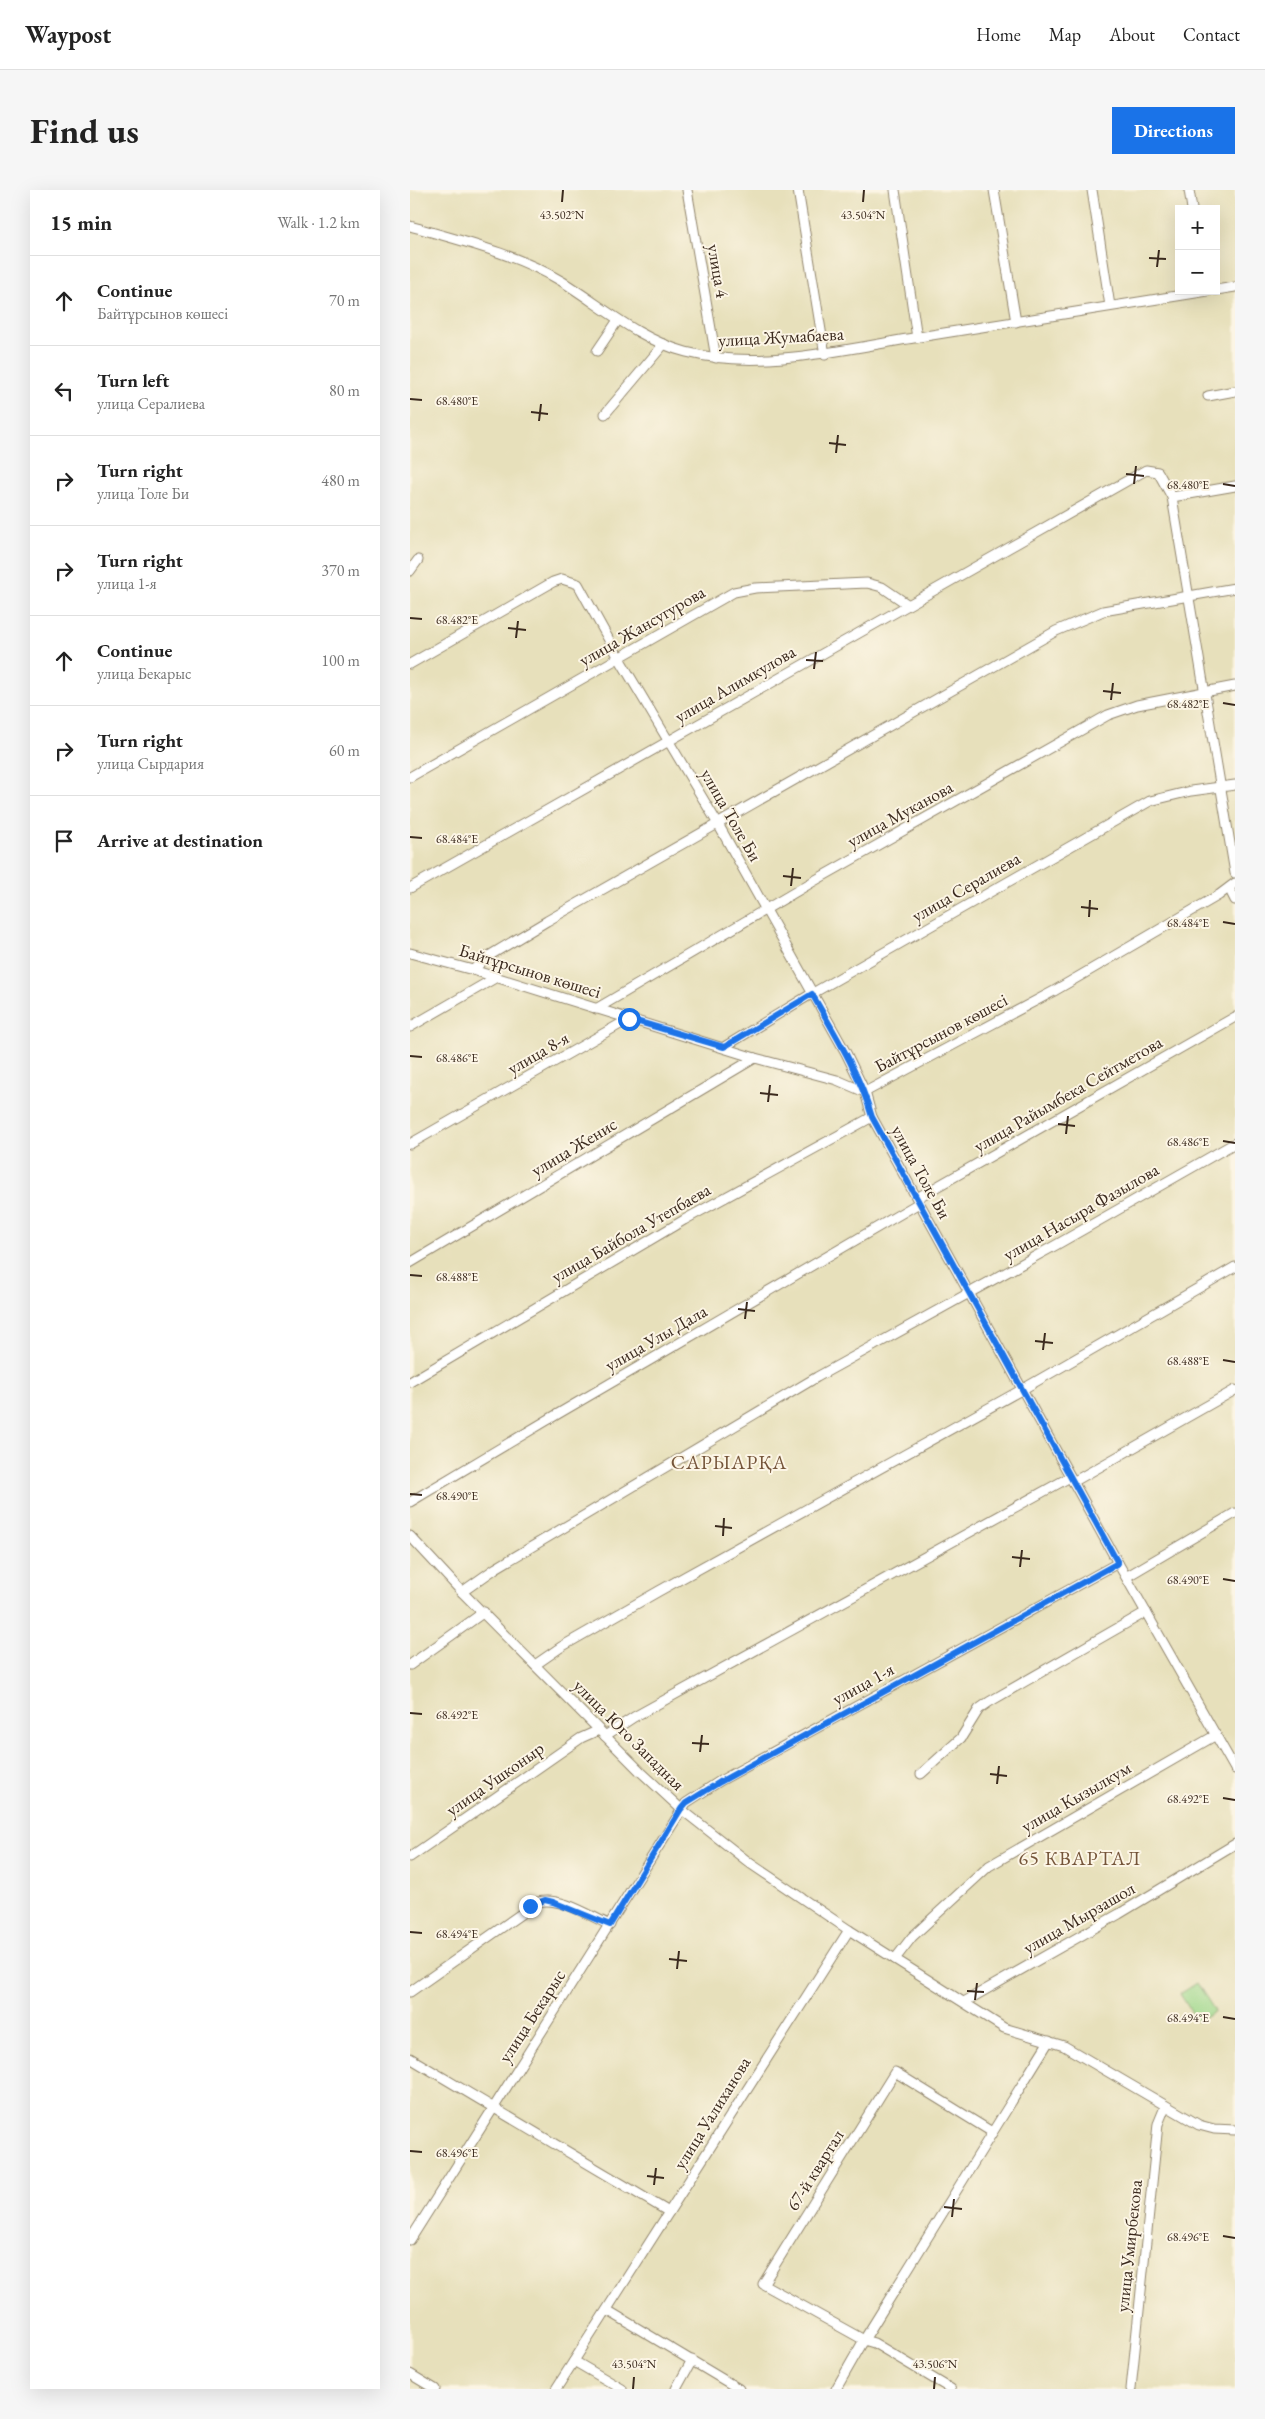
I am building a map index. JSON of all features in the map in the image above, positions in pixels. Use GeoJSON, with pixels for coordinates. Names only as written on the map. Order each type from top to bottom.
{"type":"FeatureCollection","features":[{"type":"Feature","properties":{"kind":"street","name":"улица 4"},"geometry":{"type":"LineString","coordinates":[[687,190],[716,358]]}},
{"type":"Feature","properties":{"kind":"street"},"geometry":{"type":"LineString","coordinates":[[798,190],[825,355]]}},
{"type":"Feature","properties":{"kind":"street"},"geometry":{"type":"LineString","coordinates":[[895,190],[917,338]]}},
{"type":"Feature","properties":{"kind":"street"},"geometry":{"type":"LineString","coordinates":[[994,190],[1016,322]]}},
{"type":"Feature","properties":{"kind":"street"},"geometry":{"type":"LineString","coordinates":[[1092,190],[1110,306]]}},
{"type":"Feature","properties":{"kind":"street"},"geometry":{"type":"LineString","coordinates":[[1189,190],[1191,205]]}},
{"type":"Feature","properties":{"kind":"street","name":"улица Жумабаева"},"geometry":{"type":"LineString","coordinates":[[410,226],[487,248],[520,262],[562,281],[618,320],[664,344],[685,352],[716,358],[825,355],[917,338],[1184,295]]}},
{"type":"Feature","properties":{"kind":"street"},"geometry":{"type":"LineString","coordinates":[[1220,289],[1235,287]]}},
{"type":"Feature","properties":{"kind":"street"},"geometry":{"type":"LineString","coordinates":[[597,351],[618,320]]}},
{"type":"Feature","properties":{"kind":"street"},"geometry":{"type":"LineString","coordinates":[[605,414],[664,344]]}},
{"type":"Feature","properties":{"kind":"street"},"geometry":{"type":"LineString","coordinates":[[1208,396],[1235,390]]}},
{"type":"Feature","properties":{"kind":"street","name":"улица Алимкулова"},"geometry":{"type":"LineString","coordinates":[[410,888],[595,781],[669,742],[1146,470],[1158,472],[1172,496]]}},
{"type":"Feature","properties":{"kind":"street"},"geometry":{"type":"LineString","coordinates":[[1235,486],[1172,496],[1235,873]]}},
{"type":"Feature","properties":{"kind":"street"},"geometry":{"type":"LineString","coordinates":[[410,572],[418,560]]}},
{"type":"Feature","properties":{"kind":"street","name":"улица Толе Би"},"geometry":{"type":"LineString","coordinates":[[411,661],[553,582],[562,579],[571,580],[578,584],[619,658],[766,908],[846,1053],[865,1092],[872,1117],[1023,1388],[1071,1479],[1235,1769]]}},
{"type":"Feature","properties":{"kind":"street","name":"улица Жансугурова"},"geometry":{"type":"LineString","coordinates":[[410,777],[734,592],[867,583],[882,587],[908,604]]}},
{"type":"Feature","properties":{"kind":"street"},"geometry":{"type":"LineString","coordinates":[[473,970],[487,957],[1056,631],[1103,611],[1235,588]]}},
{"type":"Feature","properties":{"kind":"street","name":"улица Муканова"},"geometry":{"type":"LineString","coordinates":[[596,1008],[766,908],[1108,715],[1137,705],[1235,686]]}},
{"type":"Feature","properties":{"kind":"street","name":"улица Сералиева"},"geometry":{"type":"LineString","coordinates":[[724,1047],[812,994],[1150,801],[1190,791],[1235,785]]}},
{"type":"Feature","properties":{"kind":"street"},"geometry":{"type":"LineString","coordinates":[[1232,886],[1235,900]]}},
{"type":"Feature","properties":{"kind":"street","name":"Байтұрсынов көшесі"},"geometry":{"type":"LineString","coordinates":[[410,953],[473,970],[755,1058],[836,1080],[865,1092],[1054,991],[1219,896],[1232,886]]}},
{"type":"Feature","properties":{"kind":"street"},"geometry":{"type":"LineString","coordinates":[[410,1028],[495,978]]}},
{"type":"Feature","properties":{"kind":"street","name":"улица Райымбека Сейтметова"},"geometry":{"type":"LineString","coordinates":[[918,1201],[1235,1017]]}},
{"type":"Feature","properties":{"kind":"street","name":"улица 8-я"},"geometry":{"type":"LineString","coordinates":[[410,1144],[629,1019]]}},
{"type":"Feature","properties":{"kind":"street","name":"улица Женис"},"geometry":{"type":"LineString","coordinates":[[410,1263],[755,1058]]}},
{"type":"Feature","properties":{"kind":"street","name":"улица Байбола Утепбаева"},"geometry":{"type":"LineString","coordinates":[[410,1382],[675,1225],[872,1117]]}},
{"type":"Feature","properties":{"kind":"street","name":"улица Насыра Фазылова"},"geometry":{"type":"LineString","coordinates":[[462,1592],[496,1568],[817,1377],[970,1294],[1235,1143]]}},
{"type":"Feature","properties":{"kind":"street","name":"улица Улы Дала"},"geometry":{"type":"LineString","coordinates":[[410,1502],[918,1201]]}},
{"type":"Feature","properties":{"kind":"street"},"geometry":{"type":"LineString","coordinates":[[535,1665],[561,1647],[651,1595],[1023,1388],[1235,1267]]}},
{"type":"Feature","properties":{"kind":"street","name":"улица Ушконыр"},"geometry":{"type":"LineString","coordinates":[[410,1858],[581,1738],[602,1733],[1235,1390]]}},
{"type":"Feature","properties":{"kind":"street"},"geometry":{"type":"LineString","coordinates":[[1126,1577],[1235,1512]]}},
{"type":"Feature","properties":{"kind":"street","name":"улица Юго Западная"},"geometry":{"type":"LineString","coordinates":[[410,1536],[462,1592],[484,1612],[602,1733],[681,1809],[751,1864],[849,1930],[1004,2028],[1049,2041],[1081,2054],[1165,2107],[1199,2125],[1214,2129],[1235,2130]]}},
{"type":"Feature","properties":{"kind":"street","name":"улица 1-я"},"geometry":{"type":"LineString","coordinates":[[681,1809],[686,1803],[720,1782],[1118,1563]]}},
{"type":"Feature","properties":{"kind":"street"},"geometry":{"type":"LineString","coordinates":[[410,1666],[484,1612]]}},
{"type":"Feature","properties":{"kind":"street"},"geometry":{"type":"LineString","coordinates":[[921,1774],[961,1738],[979,1709],[1146,1612]]}},
{"type":"Feature","properties":{"kind":"street","name":"улица Кызылкум"},"geometry":{"type":"LineString","coordinates":[[895,1959],[912,1938],[990,1866],[1216,1735]]}},
{"type":"Feature","properties":{"kind":"street","name":"улица Бекарыс"},"geometry":{"type":"LineString","coordinates":[[410,2240],[610,1925],[681,1809]]}},
{"type":"Feature","properties":{"kind":"street","name":"улица Мырзашол"},"geometry":{"type":"LineString","coordinates":[[964,2002],[1111,1919],[1235,1844]]}},
{"type":"Feature","properties":{"kind":"street"},"geometry":{"type":"LineString","coordinates":[[410,1992],[538,1902],[545,1900],[563,1904],[610,1925]]}},
{"type":"Feature","properties":{"kind":"street","name":"улица Уалиханова"},"geometry":{"type":"LineString","coordinates":[[556,2389],[849,1930]]}},
{"type":"Feature","properties":{"kind":"street"},"geometry":{"type":"LineString","coordinates":[[836,2389],[864,2340],[1049,2041]]}},
{"type":"Feature","properties":{"kind":"street"},"geometry":{"type":"LineString","coordinates":[[410,2058],[669,2212]]}},
{"type":"Feature","properties":{"kind":"street","name":"67-й квартал"},"geometry":{"type":"LineString","coordinates":[[864,2340],[763,2284],[895,2072],[992,2132]]}},
{"type":"Feature","properties":{"kind":"street","name":"улица Умирбекова"},"geometry":{"type":"LineString","coordinates":[[1131,2389],[1158,2124],[1165,2107]]}},
{"type":"Feature","properties":{"kind":"street"},"geometry":{"type":"LineString","coordinates":[[607,2310],[739,2389]]}},
{"type":"Feature","properties":{"kind":"street"},"geometry":{"type":"LineString","coordinates":[[864,2340],[951,2389]]}},
{"type":"Feature","properties":{"kind":"street"},"geometry":{"type":"LineString","coordinates":[[574,2360],[622,2389]]}},
{"type":"Feature","properties":{"kind":"street"},"geometry":{"type":"LineString","coordinates":[[676,2389],[692,2360]]}},
{"type":"Feature","properties":{"kind":"street"},"geometry":{"type":"LineString","coordinates":[[410,2374],[435,2389]]}},
{"type":"Feature","properties":{"kind":"green space"},"geometry":{"type":"Polygon","coordinates":[[[1197,1983],[1215,2011],[1198,2022],[1180,1994],[1197,1983]]]}},
{"type":"Feature","properties":{"kind":"district","name":"САРЫАРҚА"},"geometry":{"type":"Point","coordinates":[729,1462]}},
{"type":"Feature","properties":{"kind":"district","name":"65 КВАРТАЛ"},"geometry":{"type":"Point","coordinates":[1080,1858]}},
{"type":"Feature","properties":{"kind":"route"},"geometry":{"type":"LineString","coordinates":[[530,1906],[545,1900],[563,1904],[610,1925],[686,1803],[720,1782],[1118,1563],[872,1117],[865,1092],[846,1053],[812,994],[724,1047],[629,1019]]}}]}
